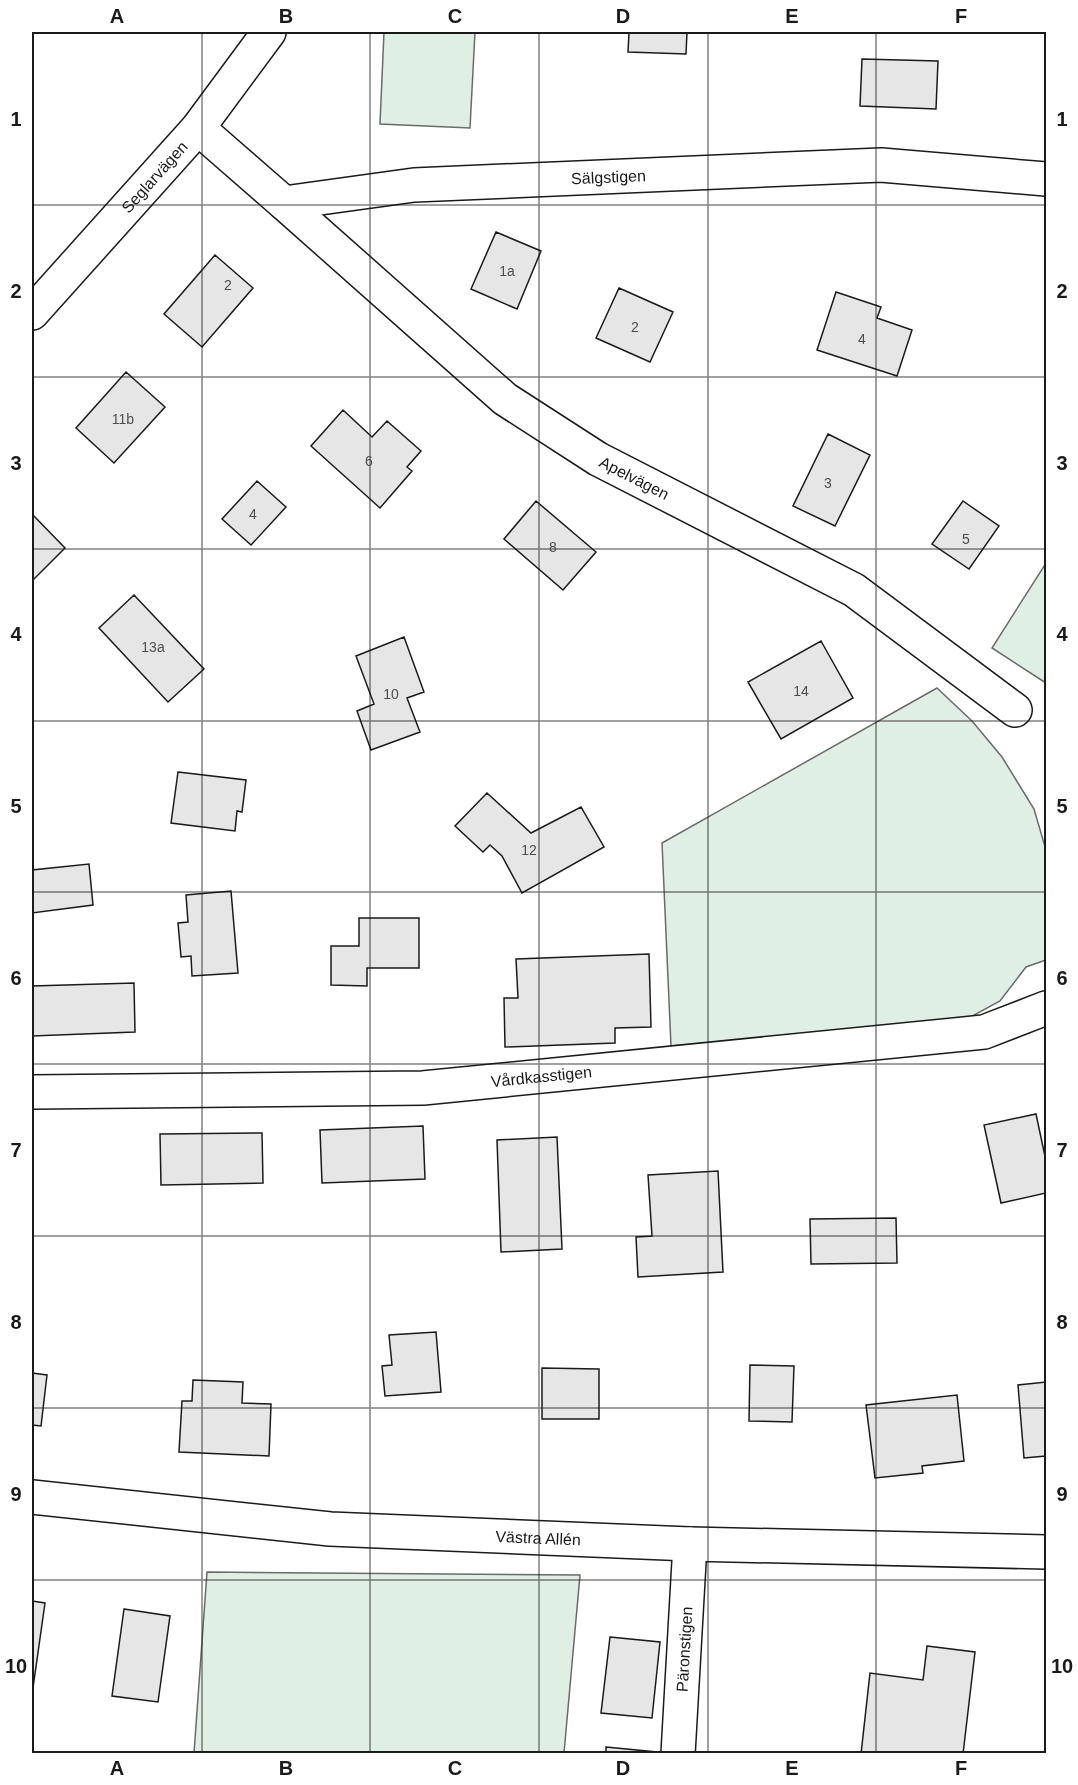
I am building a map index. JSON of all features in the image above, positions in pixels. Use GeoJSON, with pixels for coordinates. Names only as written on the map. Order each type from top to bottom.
{"type":"FeatureCollection","features":[{"type":"Feature","properties":{"kind":"street","name":"Seglarvägen"},"geometry":{"type":"LineString","coordinates":[[32,314],[198,128],[269,32]]}},
{"type":"Feature","properties":{"kind":"street"},"geometry":{"type":"LineString","coordinates":[[198,128],[284,203]]}},
{"type":"Feature","properties":{"kind":"street","name":"Sälgstigen"},"geometry":{"type":"LineString","coordinates":[[284,203],[414,185],[881,165],[1047,179]]}},
{"type":"Feature","properties":{"kind":"street","name":"Apelvägen"},"geometry":{"type":"LineString","coordinates":[[284,203],[505,399],[598,459],[854,590],[1015,710]]}},
{"type":"Feature","properties":{"kind":"street","name":"Vårdkasstigen"},"geometry":{"type":"LineString","coordinates":[[32,1092],[423,1088],[984,1032],[1047,1008]]}},
{"type":"Feature","properties":{"kind":"street","name":"Västra Allén"},"geometry":{"type":"LineString","coordinates":[[32,1497],[330,1529],[690,1544],[1047,1552]]}},
{"type":"Feature","properties":{"kind":"street","name":"Päronstigen"},"geometry":{"type":"LineString","coordinates":[[678,1754],[690,1544]]}},
{"type":"Feature","properties":{"kind":"green space"},"geometry":{"type":"Polygon","coordinates":[[[384,32],[475,32],[470,128],[380,124],[384,32]]]}},
{"type":"Feature","properties":{"kind":"green space"},"geometry":{"type":"Polygon","coordinates":[[[1046,563],[1046,683],[992,648],[1046,563]]]}},
{"type":"Feature","properties":{"kind":"green space"},"geometry":{"type":"Polygon","coordinates":[[[937,688],[972,721],[1002,757],[1034,809],[1046,850],[1046,960],[1026,967],[1000,1001],[965,1020],[671,1046],[662,843],[937,688]]]}},
{"type":"Feature","properties":{"kind":"green space"},"geometry":{"type":"Polygon","coordinates":[[[207,1572],[580,1575],[564,1753],[194,1753],[207,1572]]]}},
{"type":"Feature","properties":{"kind":"building"},"geometry":{"type":"Polygon","coordinates":[[[629,32],[687,32],[686,54],[628,52],[629,32]]]}},
{"type":"Feature","properties":{"kind":"building"},"geometry":{"type":"Polygon","coordinates":[[[862,59],[938,61],[936,109],[860,106],[862,59]]]}},
{"type":"Feature","properties":{"kind":"building"},"geometry":{"type":"Polygon","coordinates":[[[496,232],[541,251],[517,309],[471,289],[496,232]]]}},
{"type":"Feature","properties":{"kind":"building"},"geometry":{"type":"Polygon","coordinates":[[[215,255],[253,288],[202,347],[164,314],[215,255]]]}},
{"type":"Feature","properties":{"kind":"building"},"geometry":{"type":"Polygon","coordinates":[[[619,288],[673,312],[650,362],[596,338],[619,288]]]}},
{"type":"Feature","properties":{"kind":"building"},"geometry":{"type":"Polygon","coordinates":[[[836,292],[881,307],[877,318],[912,330],[897,376],[817,350],[836,292]]]}},
{"type":"Feature","properties":{"kind":"building"},"geometry":{"type":"Polygon","coordinates":[[[126,372],[165,407],[114,463],[76,428],[126,372]]]}},
{"type":"Feature","properties":{"kind":"building"},"geometry":{"type":"Polygon","coordinates":[[[343,410],[372,437],[387,421],[421,451],[407,467],[412,471],[380,508],[311,446],[343,410]]]}},
{"type":"Feature","properties":{"kind":"building"},"geometry":{"type":"Polygon","coordinates":[[[828,434],[870,455],[835,526],[793,506],[828,434]]]}},
{"type":"Feature","properties":{"kind":"building"},"geometry":{"type":"Polygon","coordinates":[[[257,481],[286,507],[251,545],[222,519],[257,481]]]}},
{"type":"Feature","properties":{"kind":"building"},"geometry":{"type":"Polygon","coordinates":[[[536,501],[596,552],[563,590],[504,539],[536,501]]]}},
{"type":"Feature","properties":{"kind":"building"},"geometry":{"type":"Polygon","coordinates":[[[963,501],[999,526],[969,569],[932,544],[963,501]]]}},
{"type":"Feature","properties":{"kind":"building"},"geometry":{"type":"Polygon","coordinates":[[[32,514],[65,548],[34,579],[32,577],[32,514]]]}},
{"type":"Feature","properties":{"kind":"building"},"geometry":{"type":"Polygon","coordinates":[[[134,595],[204,669],[168,702],[99,628],[134,595]]]}},
{"type":"Feature","properties":{"kind":"building"},"geometry":{"type":"Polygon","coordinates":[[[404,637],[424,692],[407,698],[420,732],[371,750],[357,711],[374,704],[356,656],[404,637]]]}},
{"type":"Feature","properties":{"kind":"building"},"geometry":{"type":"Polygon","coordinates":[[[821,641],[853,698],[781,739],[748,682],[821,641]]]}},
{"type":"Feature","properties":{"kind":"building"},"geometry":{"type":"Polygon","coordinates":[[[178,772],[246,780],[242,812],[237,811],[235,831],[171,823],[178,772]]]}},
{"type":"Feature","properties":{"kind":"building"},"geometry":{"type":"Polygon","coordinates":[[[487,793],[531,833],[581,807],[604,847],[522,893],[502,856],[490,845],[483,852],[455,826],[487,793]]]}},
{"type":"Feature","properties":{"kind":"building"},"geometry":{"type":"Polygon","coordinates":[[[89,864],[93,905],[32,913],[32,870],[89,864]]]}},
{"type":"Feature","properties":{"kind":"building"},"geometry":{"type":"Polygon","coordinates":[[[231,891],[238,973],[192,976],[191,956],[181,957],[178,923],[188,922],[186,895],[231,891]]]}},
{"type":"Feature","properties":{"kind":"building"},"geometry":{"type":"Polygon","coordinates":[[[359,918],[419,918],[419,968],[367,968],[367,986],[331,985],[331,946],[359,946],[359,918]]]}},
{"type":"Feature","properties":{"kind":"building"},"geometry":{"type":"Polygon","coordinates":[[[649,954],[651,1027],[615,1028],[615,1043],[505,1047],[504,998],[518,998],[516,959],[649,954]]]}},
{"type":"Feature","properties":{"kind":"building"},"geometry":{"type":"Polygon","coordinates":[[[134,983],[135,1032],[32,1036],[32,986],[134,983]]]}},
{"type":"Feature","properties":{"kind":"building"},"geometry":{"type":"Polygon","coordinates":[[[1036,1114],[1046,1161],[1046,1193],[1001,1203],[984,1125],[1036,1114]]]}},
{"type":"Feature","properties":{"kind":"building"},"geometry":{"type":"Polygon","coordinates":[[[423,1126],[425,1179],[322,1183],[320,1130],[423,1126]]]}},
{"type":"Feature","properties":{"kind":"building"},"geometry":{"type":"Polygon","coordinates":[[[262,1133],[263,1183],[161,1185],[160,1134],[262,1133]]]}},
{"type":"Feature","properties":{"kind":"building"},"geometry":{"type":"Polygon","coordinates":[[[557,1137],[562,1249],[501,1252],[497,1140],[557,1137]]]}},
{"type":"Feature","properties":{"kind":"building"},"geometry":{"type":"Polygon","coordinates":[[[718,1171],[723,1272],[638,1277],[636,1237],[652,1236],[648,1175],[718,1171]]]}},
{"type":"Feature","properties":{"kind":"building"},"geometry":{"type":"Polygon","coordinates":[[[896,1218],[897,1263],[811,1264],[810,1219],[896,1218]]]}},
{"type":"Feature","properties":{"kind":"building"},"geometry":{"type":"Polygon","coordinates":[[[436,1332],[441,1392],[385,1396],[382,1366],[392,1365],[389,1335],[436,1332]]]}},
{"type":"Feature","properties":{"kind":"building"},"geometry":{"type":"Polygon","coordinates":[[[750,1365],[794,1366],[792,1422],[749,1421],[750,1365]]]}},
{"type":"Feature","properties":{"kind":"building"},"geometry":{"type":"Polygon","coordinates":[[[542,1368],[599,1369],[599,1419],[542,1419],[542,1368]]]}},
{"type":"Feature","properties":{"kind":"building"},"geometry":{"type":"Polygon","coordinates":[[[32,1373],[47,1375],[41,1426],[32,1425],[32,1373]]]}},
{"type":"Feature","properties":{"kind":"building"},"geometry":{"type":"Polygon","coordinates":[[[193,1380],[243,1382],[242,1403],[271,1404],[269,1456],[179,1452],[182,1401],[192,1401],[193,1380]]]}},
{"type":"Feature","properties":{"kind":"building"},"geometry":{"type":"Polygon","coordinates":[[[1046,1382],[1046,1456],[1024,1458],[1018,1385],[1046,1382]]]}},
{"type":"Feature","properties":{"kind":"building"},"geometry":{"type":"Polygon","coordinates":[[[957,1395],[964,1461],[922,1466],[923,1473],[875,1478],[866,1405],[957,1395]]]}},
{"type":"Feature","properties":{"kind":"building"},"geometry":{"type":"Polygon","coordinates":[[[32,1601],[45,1603],[32,1695],[32,1601]]]}},
{"type":"Feature","properties":{"kind":"building"},"geometry":{"type":"Polygon","coordinates":[[[124,1609],[170,1616],[158,1702],[112,1696],[124,1609]]]}},
{"type":"Feature","properties":{"kind":"building"},"geometry":{"type":"Polygon","coordinates":[[[610,1637],[660,1642],[652,1718],[601,1713],[610,1637]]]}},
{"type":"Feature","properties":{"kind":"building"},"geometry":{"type":"Polygon","coordinates":[[[927,1646],[975,1652],[963,1754],[861,1754],[870,1673],[923,1680],[927,1646]]]}},
{"type":"Feature","properties":{"kind":"building"},"geometry":{"type":"Polygon","coordinates":[[[606,1747],[657,1752],[657,1754],[606,1754],[606,1747]]]}}]}
